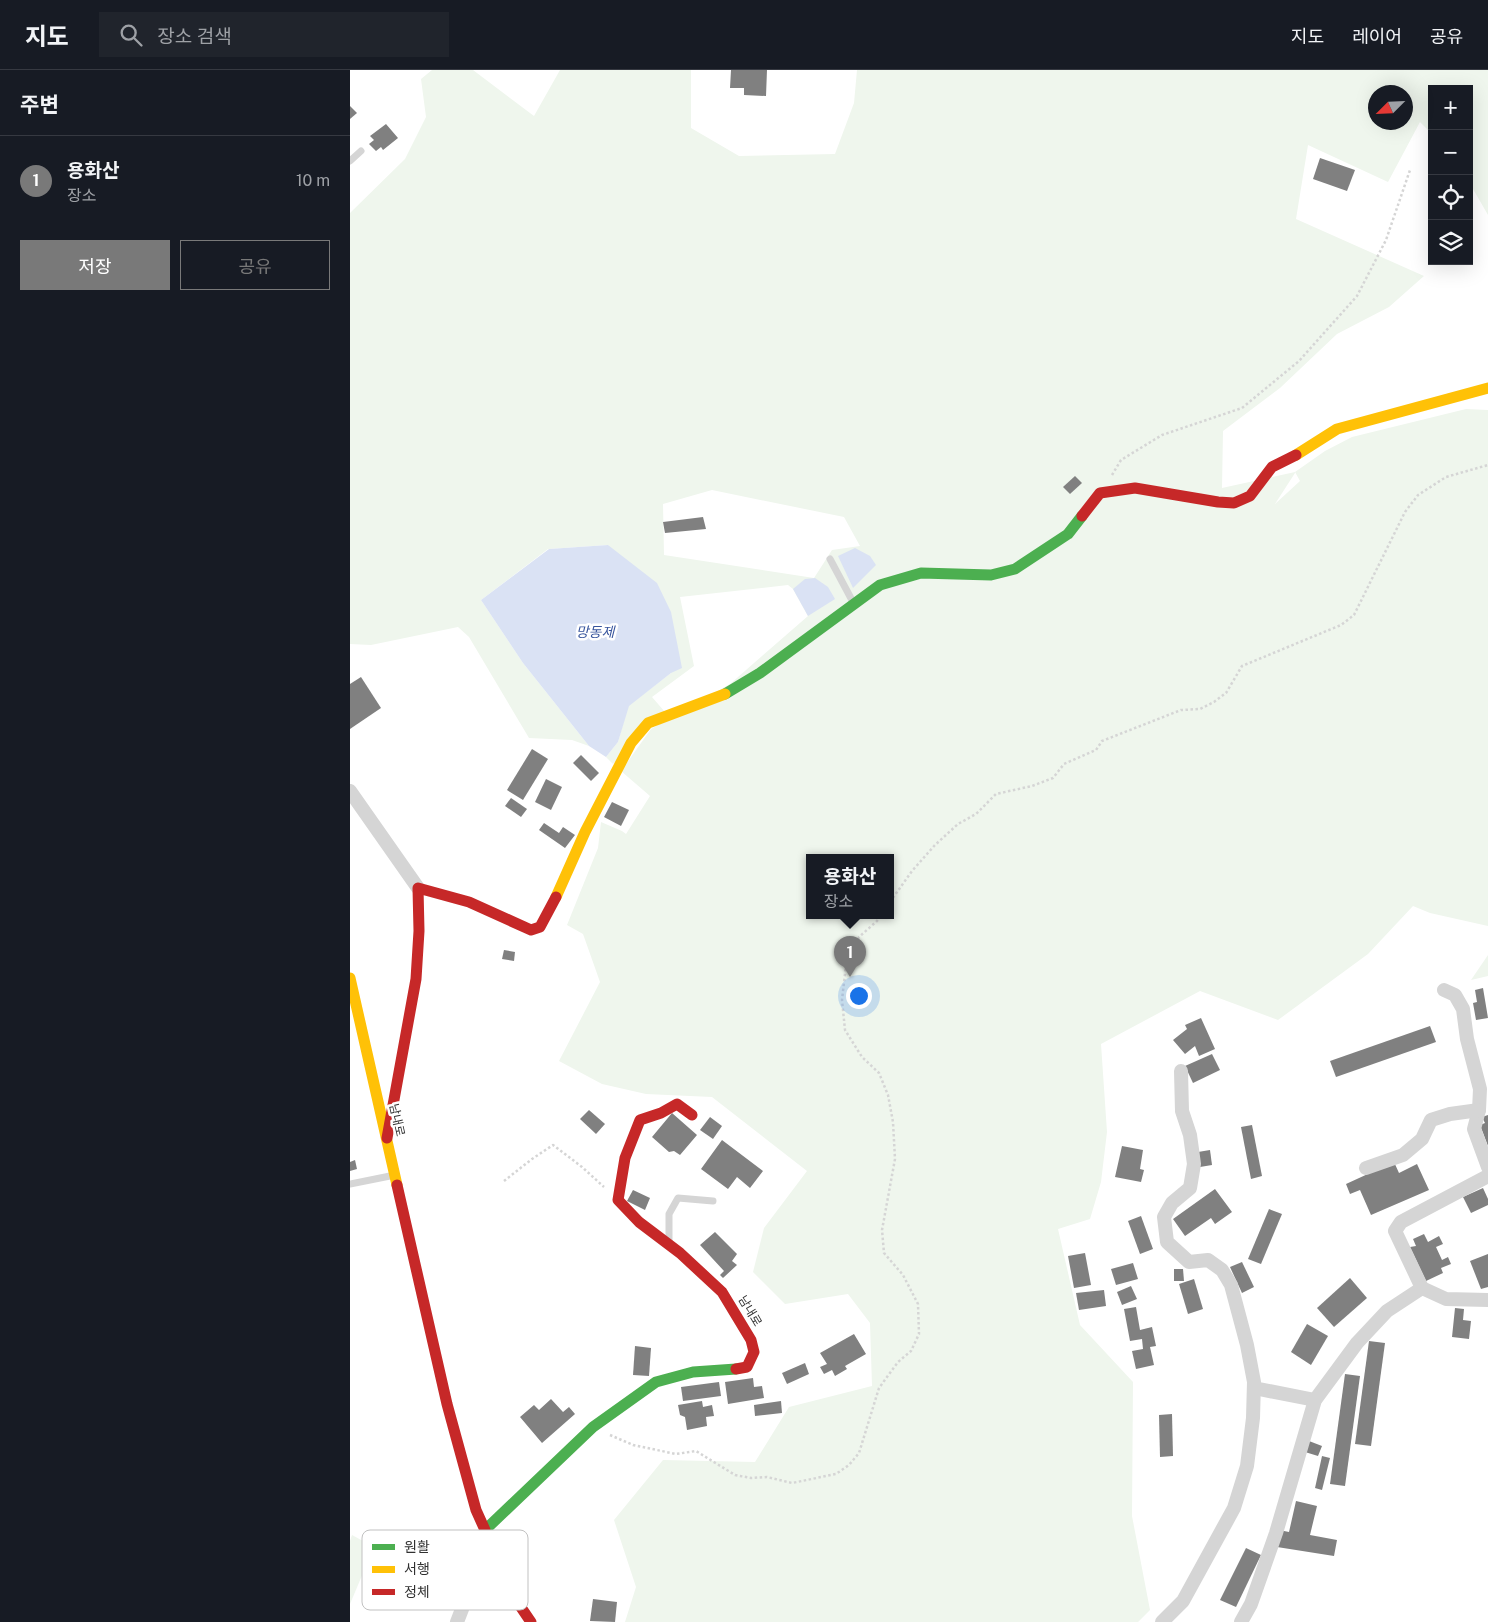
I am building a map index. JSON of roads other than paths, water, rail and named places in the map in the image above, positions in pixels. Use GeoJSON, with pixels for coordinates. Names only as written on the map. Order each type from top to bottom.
{"type":"FeatureCollection","features":[{"type":"Feature","properties":{"kind":"street"},"geometry":{"type":"LineString","coordinates":[[418,888],[469,902],[531,930],[540,928],[562,886],[585,832],[631,743],[648,723],[721,696],[760,673],[880,585],[920,573],[991,575],[1015,569],[1068,534],[1100,493],[1135,488],[1234,503],[1250,496],[1272,467],[1302,452],[1337,429],[1488,388]]}},
{"type":"Feature","properties":{"kind":"street"},"geometry":{"type":"LineString","coordinates":[[350,791],[418,888],[420,931],[416,979],[387,1138]]}},
{"type":"Feature","properties":{"kind":"street","name":"남내로"},"geometry":{"type":"LineString","coordinates":[[350,978],[355,1017],[387,1138],[447,1404],[476,1510],[485,1530],[593,1427],[656,1382],[693,1372],[747,1367],[754,1352],[751,1340],[722,1292],[680,1253],[638,1222],[618,1200],[625,1158],[640,1120],[661,1113],[677,1104],[692,1115]]}},
{"type":"Feature","properties":{"kind":"street"},"geometry":{"type":"LineString","coordinates":[[1444,990],[1456,995],[1463,1009],[1480,1089],[1479,1110],[1474,1129],[1488,1167]]}},
{"type":"Feature","properties":{"kind":"street"},"geometry":{"type":"LineString","coordinates":[[1162,1622],[1184,1601],[1234,1508],[1247,1466],[1254,1388],[1247,1345],[1231,1284],[1222,1270],[1208,1260],[1189,1262],[1167,1242],[1164,1217],[1172,1203],[1190,1188],[1194,1164],[1190,1135],[1182,1111],[1181,1071]]}},
{"type":"Feature","properties":{"kind":"street"},"geometry":{"type":"LineString","coordinates":[[1366,1168],[1403,1155],[1422,1139],[1430,1120],[1450,1114],[1479,1110]]}},
{"type":"Feature","properties":{"kind":"street"},"geometry":{"type":"LineString","coordinates":[[1488,1176],[1401,1222],[1394,1232],[1422,1288],[1446,1299],[1488,1300]]}},
{"type":"Feature","properties":{"kind":"street"},"geometry":{"type":"LineString","coordinates":[[1242,1622],[1251,1604],[1276,1533],[1315,1400],[1357,1343],[1387,1311],[1422,1288]]}},
{"type":"Feature","properties":{"kind":"street"},"geometry":{"type":"LineString","coordinates":[[1254,1388],[1315,1400]]}},
{"type":"Feature","properties":{"kind":"street"},"geometry":{"type":"LineString","coordinates":[[457,1622],[462,1610]]}},
{"type":"Feature","properties":{"kind":"street","name":"남내로"},"geometry":{"type":"LineString","coordinates":[[523,1610],[531,1622]]}},
{"type":"Feature","properties":{"kind":"lane"},"geometry":{"type":"LineString","coordinates":[[350,160],[361,151]]}},
{"type":"Feature","properties":{"kind":"lane"},"geometry":{"type":"LineString","coordinates":[[830,559],[854,604]]}},
{"type":"Feature","properties":{"kind":"lane"},"geometry":{"type":"LineString","coordinates":[[350,1184],[395,1175]]}},
{"type":"Feature","properties":{"kind":"lane"},"geometry":{"type":"LineString","coordinates":[[669,1245],[669,1214],[678,1198],[713,1201]]}},
{"type":"Feature","properties":{"kind":"water","name":"망동제"},"geometry":{"type":"Polygon","coordinates":[[[608,545],[657,583],[671,612],[682,668],[671,673],[629,706],[618,742],[606,757],[589,746],[523,663],[481,600],[549,549],[608,545]]]}},
{"type":"Feature","properties":{"kind":"water"},"geometry":{"type":"Polygon","coordinates":[[[855,548],[870,556],[876,565],[853,588],[838,556],[855,548]]]}},
{"type":"Feature","properties":{"kind":"water"},"geometry":{"type":"Polygon","coordinates":[[[815,578],[828,587],[835,599],[808,616],[793,589],[805,579],[815,578]]]}},
{"type":"Feature","properties":{"kind":"place","name":"용화산"},"geometry":{"type":"Point","coordinates":[850,977]}}]}
